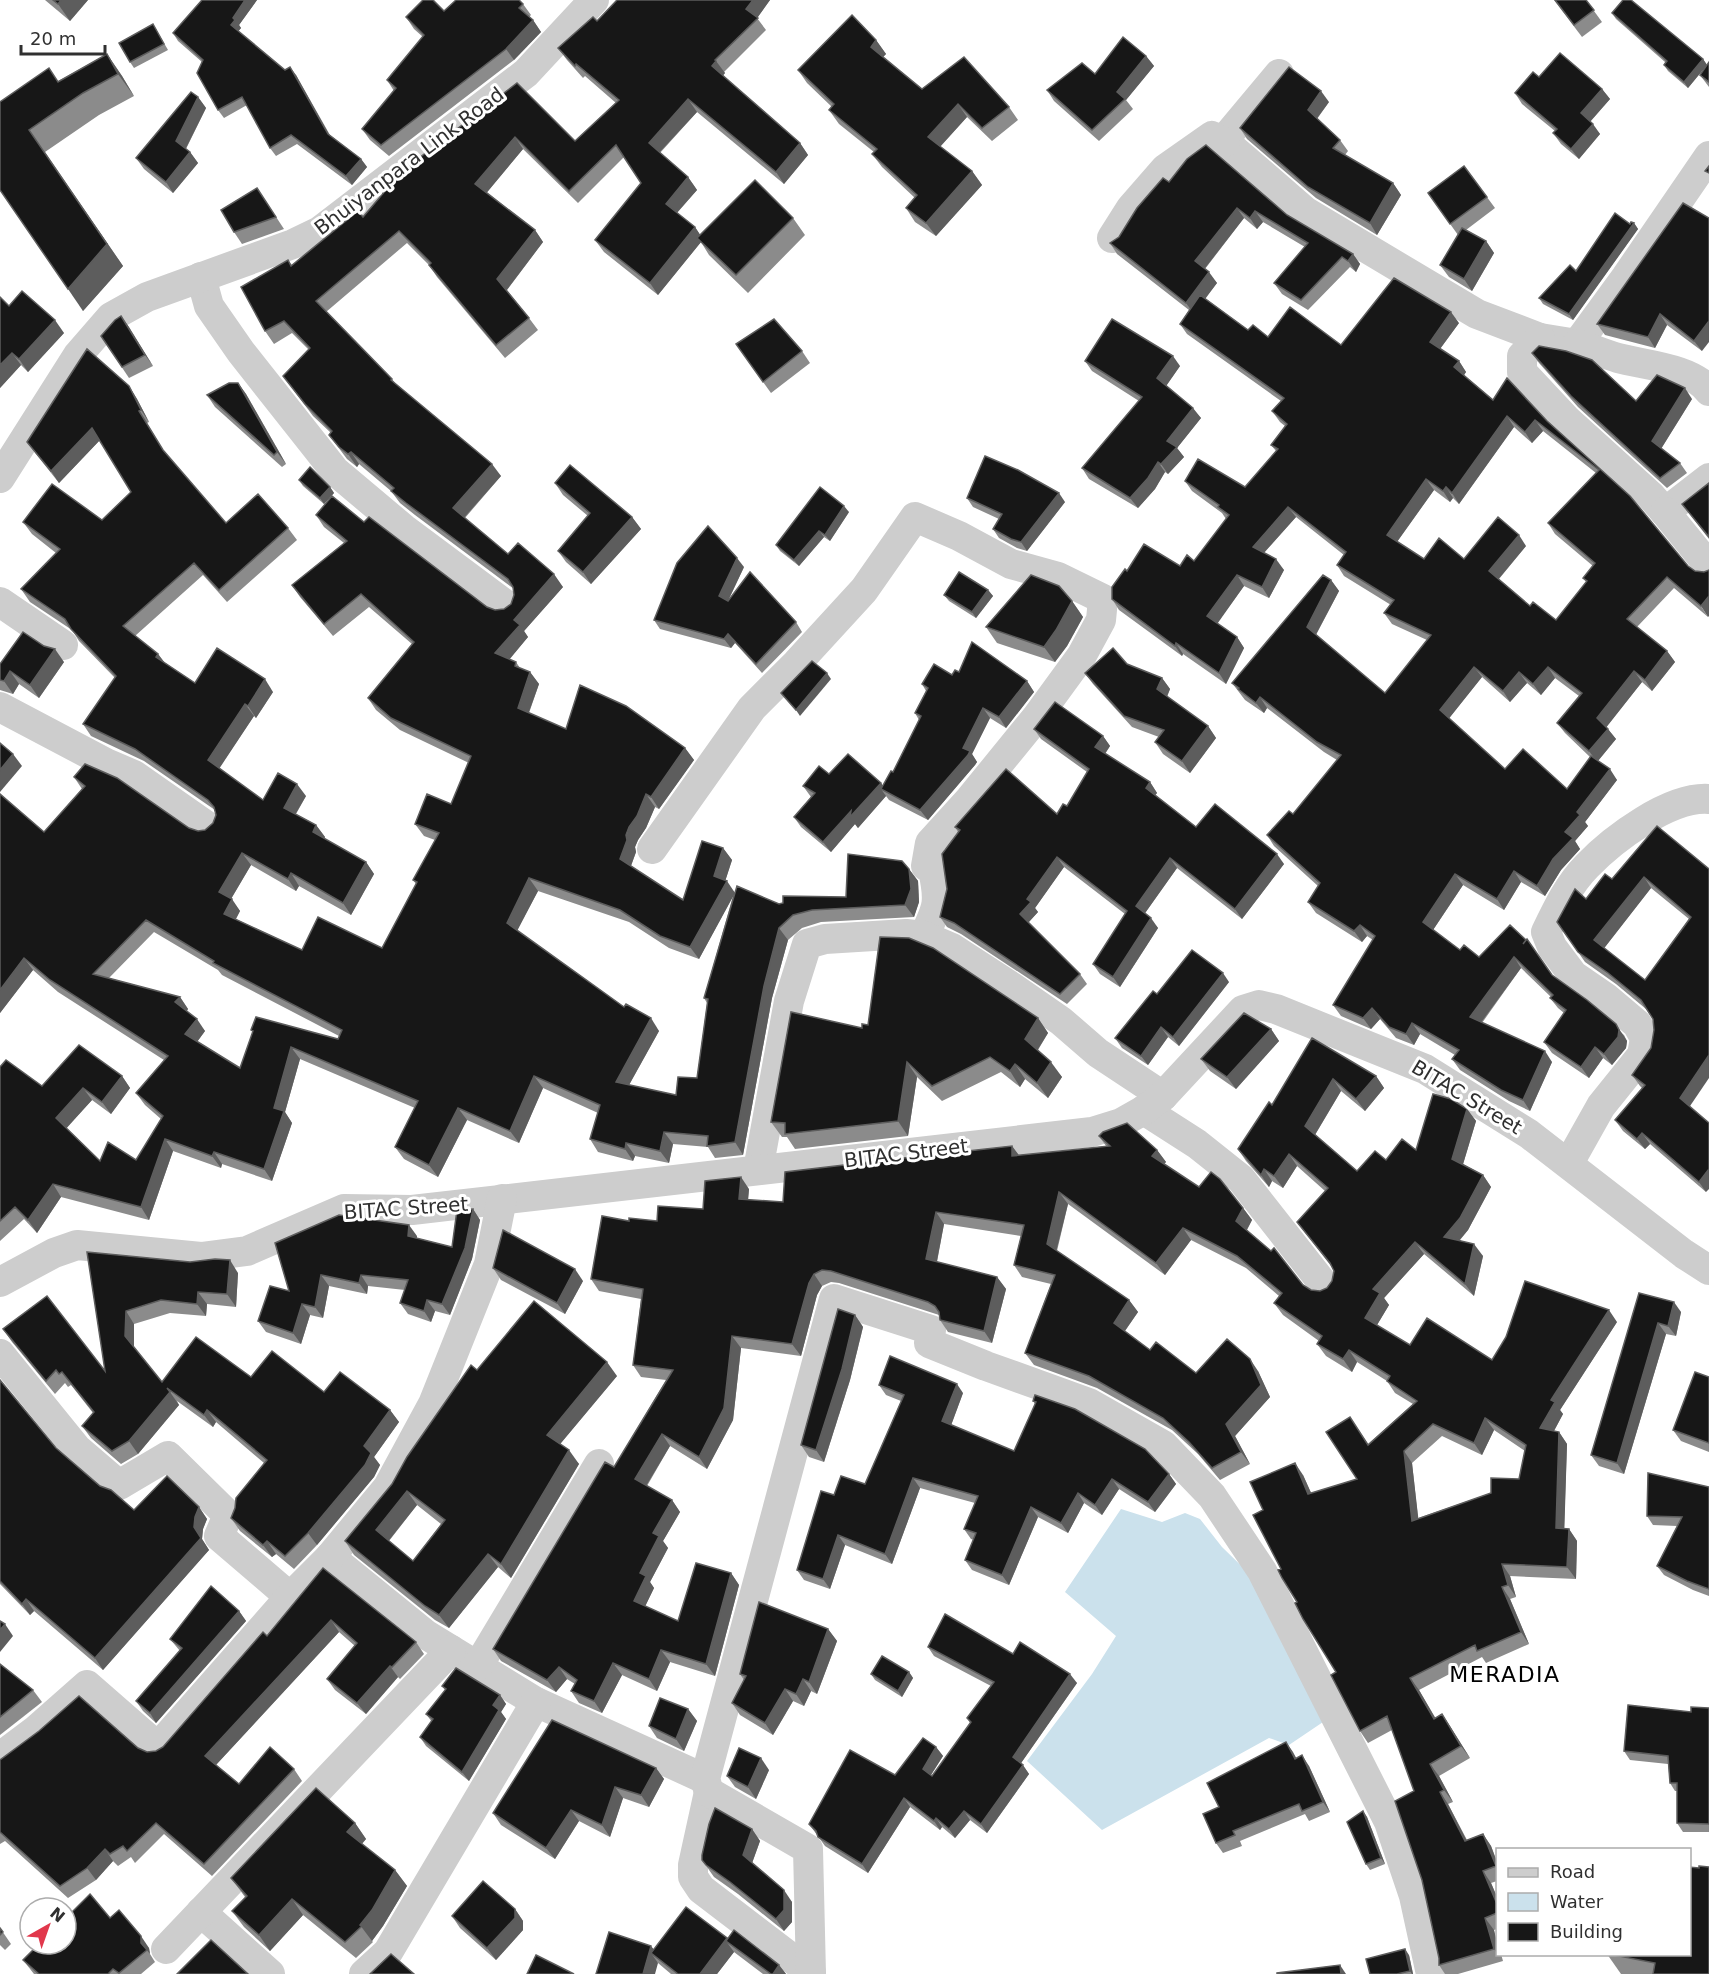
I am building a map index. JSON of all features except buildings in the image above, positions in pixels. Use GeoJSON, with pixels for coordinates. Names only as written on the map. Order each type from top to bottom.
{"type":"FeatureCollection","features":[{"type":"Feature","properties":{"kind":"street","name":"Bhuiyanpara Link Road"},"geometry":{"type":"LineString","coordinates":[[0,478],[78,355],[111,317],[147,297],[293,244],[320,231],[526,73],[594,0]]}},
{"type":"Feature","properties":{"kind":"street"},"geometry":{"type":"LineString","coordinates":[[1225,142],[1228,135],[1279,74]]}},
{"type":"Feature","properties":{"kind":"street"},"geometry":{"type":"LineString","coordinates":[[1112,238],[1131,208],[1152,187],[1165,169],[1212,136],[1225,142],[1306,213],[1478,314],[1540,338],[1577,344],[1619,358],[1664,367],[1704,384],[1709,391]]}},
{"type":"Feature","properties":{"kind":"street"},"geometry":{"type":"LineString","coordinates":[[1577,344],[1709,156]]}},
{"type":"Feature","properties":{"kind":"street"},"geometry":{"type":"LineString","coordinates":[[201,277],[209,306],[241,352],[335,471],[404,529],[506,605]]}},
{"type":"Feature","properties":{"kind":"street"},"geometry":{"type":"LineString","coordinates":[[1540,338],[1522,356],[1522,372],[1566,419],[1650,495],[1709,566]]}},
{"type":"Feature","properties":{"kind":"street"},"geometry":{"type":"LineString","coordinates":[[1665,512],[1709,478]]}},
{"type":"Feature","properties":{"kind":"street"},"geometry":{"type":"LineString","coordinates":[[652,849],[752,708],[864,590],[915,517],[959,536],[1011,564],[1058,577],[1103,599],[1101,620],[1075,664],[1036,718],[970,799],[930,843],[926,866],[933,870],[938,894],[937,908],[924,936]]}},
{"type":"Feature","properties":{"kind":"street"},"geometry":{"type":"LineString","coordinates":[[0,602],[63,645]]}},
{"type":"Feature","properties":{"kind":"street"},"geometry":{"type":"LineString","coordinates":[[0,708],[134,775],[207,826]]}},
{"type":"Feature","properties":{"kind":"street"},"geometry":{"type":"LineString","coordinates":[[1569,1163],[1601,1106],[1642,1055],[1646,1038],[1637,1024],[1605,997],[1573,975],[1552,947],[1546,932],[1560,904],[1586,867],[1624,835],[1666,809],[1700,798],[1709,799]]}},
{"type":"Feature","properties":{"kind":"street"},"geometry":{"type":"LineString","coordinates":[[758,1170],[789,1001],[807,944],[825,939],[906,934],[924,936],[952,948],[1012,987],[1061,1021],[1098,1053],[1197,1143],[1241,1179],[1325,1286]]}},
{"type":"Feature","properties":{"kind":"street","name":"BITAC Street"},"geometry":{"type":"LineString","coordinates":[[0,1282],[54,1253],[77,1245],[201,1257],[248,1251],[344,1209],[412,1210],[1092,1132],[1121,1123],[1154,1103],[1243,1010],[1259,1005],[1276,1009],[1425,1069],[1529,1134],[1684,1254],[1709,1270]]}},
{"type":"Feature","properties":{"kind":"street"},"geometry":{"type":"LineString","coordinates":[[0,1756],[36,1730],[87,1685],[158,1747],[291,1597],[330,1557],[388,1487],[433,1404],[489,1264],[502,1199]]}},
{"type":"Feature","properties":{"kind":"street"},"geometry":{"type":"LineString","coordinates":[[811,1974],[701,1889],[693,1877],[693,1865],[707,1786],[834,1299],[931,1330],[929,1344],[1089,1403],[1163,1445],[1212,1496],[1262,1571],[1389,1822],[1414,1896],[1431,1974]]}},
{"type":"Feature","properties":{"kind":"street"},"geometry":{"type":"LineString","coordinates":[[0,1354],[77,1449],[119,1485],[168,1456],[228,1515],[219,1536],[291,1597]]}},
{"type":"Feature","properties":{"kind":"street"},"geometry":{"type":"LineString","coordinates":[[478,1666],[599,1464]]}},
{"type":"Feature","properties":{"kind":"street"},"geometry":{"type":"LineString","coordinates":[[330,1557],[425,1634],[536,1702],[707,1786],[808,1849],[811,1974]]}},
{"type":"Feature","properties":{"kind":"street"},"geometry":{"type":"LineString","coordinates":[[166,1949],[451,1650]]}},
{"type":"Feature","properties":{"kind":"street"},"geometry":{"type":"LineString","coordinates":[[364,1974],[388,1952],[536,1702]]}},
{"type":"Feature","properties":{"kind":"street"},"geometry":{"type":"LineString","coordinates":[[201,1912],[270,1974]]}},
{"type":"Feature","properties":{"kind":"water"},"geometry":{"type":"Polygon","coordinates":[[[1121,1509],[1162,1522],[1185,1513],[1200,1519],[1222,1547],[1258,1582],[1326,1720],[1289,1745],[1269,1738],[1102,1830],[1027,1761],[1092,1674],[1116,1636],[1065,1592],[1121,1509]]]}},
{"type":"Feature","properties":{"kind":"district","name":"MERADIA"},"geometry":{"type":"Point","coordinates":[1505,1674]}}]}
